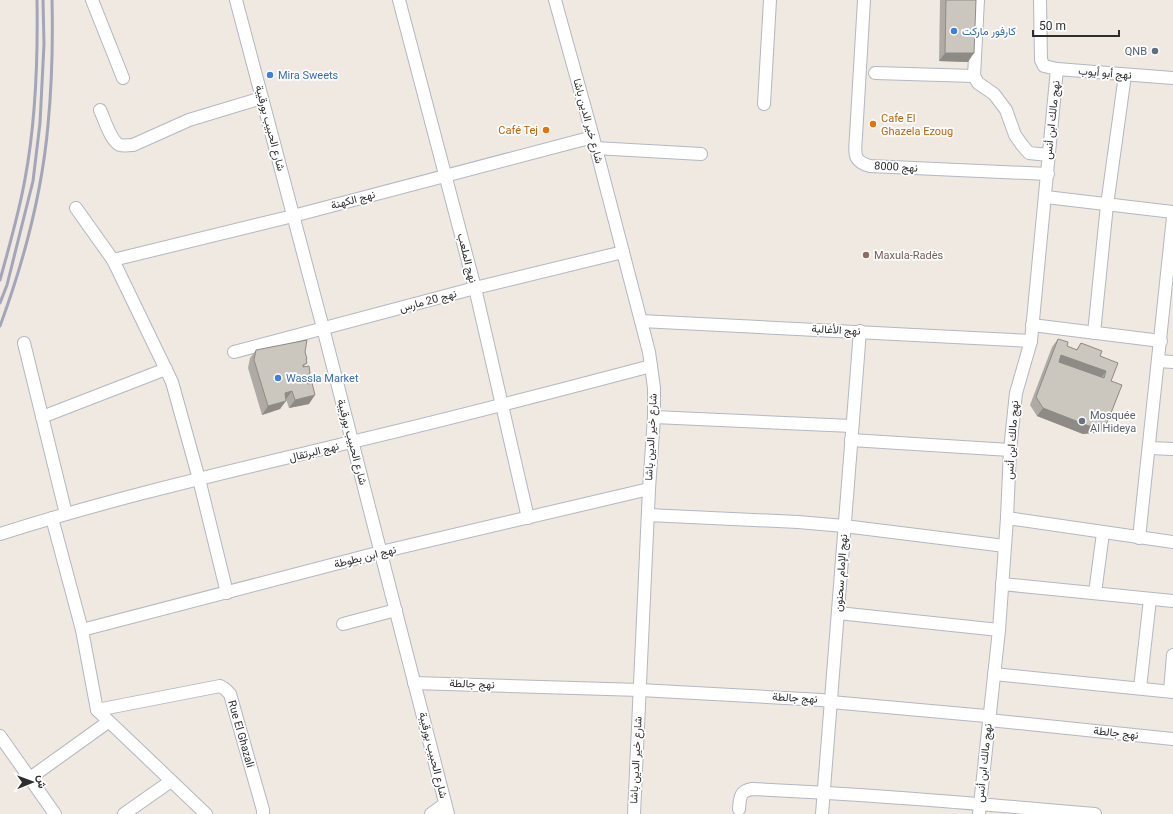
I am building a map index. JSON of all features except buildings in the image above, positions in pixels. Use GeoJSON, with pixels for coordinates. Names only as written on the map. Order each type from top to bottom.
{"type":"FeatureCollection","features":[{"type":"Feature","properties":{"kind":"street"},"geometry":{"type":"LineString","coordinates":[[92,0],[123,78]]}},
{"type":"Feature","properties":{"kind":"street","name":"شارع الحبيب بورقيبة"},"geometry":{"type":"LineString","coordinates":[[236,0],[323,328],[446,809]]}},
{"type":"Feature","properties":{"kind":"street","name":"نهج الملعب"},"geometry":{"type":"LineString","coordinates":[[399,0],[446,175],[528,518]]}},
{"type":"Feature","properties":{"kind":"street","name":"شارع خير الدين باشا"},"geometry":{"type":"LineString","coordinates":[[555,0],[641,321],[651,366],[654,388],[654,417],[649,489],[634,814]]}},
{"type":"Feature","properties":{"kind":"street"},"geometry":{"type":"LineString","coordinates":[[764,104],[770,0]]}},
{"type":"Feature","properties":{"kind":"street","name":"نهج 8000"},"geometry":{"type":"LineString","coordinates":[[864,0],[855,152],[857,160],[870,166],[1048,174]]}},
{"type":"Feature","properties":{"kind":"street"},"geometry":{"type":"LineString","coordinates":[[978,0],[974,76],[978,83],[994,94],[1006,110],[1015,135],[1029,153],[1048,155]]}},
{"type":"Feature","properties":{"kind":"street","name":"نهج أبو أيوب"},"geometry":{"type":"LineString","coordinates":[[1040,0],[1041,60],[1044,66],[1057,69],[1173,78]]}},
{"type":"Feature","properties":{"kind":"street","name":"نهج مالك ابن أنس"},"geometry":{"type":"LineString","coordinates":[[979,809],[999,630],[1010,450],[1016,393],[1031,341],[1046,197],[1048,155],[1057,69]]}},
{"type":"Feature","properties":{"kind":"street"},"geometry":{"type":"LineString","coordinates":[[875,73],[974,76]]}},
{"type":"Feature","properties":{"kind":"street"},"geometry":{"type":"LineString","coordinates":[[1094,333],[1108,205],[1125,75]]}},
{"type":"Feature","properties":{"kind":"street"},"geometry":{"type":"LineString","coordinates":[[100,110],[115,141],[119,145],[125,146],[133,145],[189,120],[262,98]]}},
{"type":"Feature","properties":{"kind":"street","name":"نهج الكهنة"},"geometry":{"type":"LineString","coordinates":[[113,260],[293,216],[446,175],[594,143],[701,154]]}},
{"type":"Feature","properties":{"kind":"street"},"geometry":{"type":"LineString","coordinates":[[1046,197],[1173,212]]}},
{"type":"Feature","properties":{"kind":"street"},"geometry":{"type":"LineString","coordinates":[[76,208],[113,260],[172,382],[199,479],[227,593]]}},
{"type":"Feature","properties":{"kind":"street"},"geometry":{"type":"LineString","coordinates":[[1139,538],[1150,448],[1158,361],[1170,271],[1173,217]]}},
{"type":"Feature","properties":{"kind":"street","name":"نهج 20 مارس"},"geometry":{"type":"LineString","coordinates":[[234,352],[474,288],[623,252]]}},
{"type":"Feature","properties":{"kind":"street","name":"نهج الأغالبة"},"geometry":{"type":"LineString","coordinates":[[641,321],[860,331],[1031,341]]}},
{"type":"Feature","properties":{"kind":"street"},"geometry":{"type":"LineString","coordinates":[[1032,325],[1161,341]]}},
{"type":"Feature","properties":{"kind":"street","name":"نهج الإمام سحنون"},"geometry":{"type":"LineString","coordinates":[[822,814],[860,331]]}},
{"type":"Feature","properties":{"kind":"street"},"geometry":{"type":"LineString","coordinates":[[24,343],[66,514]]}},
{"type":"Feature","properties":{"kind":"street"},"geometry":{"type":"LineString","coordinates":[[1158,361],[1173,362]]}},
{"type":"Feature","properties":{"kind":"street","name":"نهج البرتقال"},"geometry":{"type":"LineString","coordinates":[[0,534],[66,514],[199,479],[501,406],[651,366]]}},
{"type":"Feature","properties":{"kind":"street"},"geometry":{"type":"LineString","coordinates":[[42,417],[166,369]]}},
{"type":"Feature","properties":{"kind":"street"},"geometry":{"type":"LineString","coordinates":[[654,417],[852,426]]}},
{"type":"Feature","properties":{"kind":"street"},"geometry":{"type":"LineString","coordinates":[[851,440],[1010,450]]}},
{"type":"Feature","properties":{"kind":"street"},"geometry":{"type":"LineString","coordinates":[[1150,448],[1173,449]]}},
{"type":"Feature","properties":{"kind":"street","name":"نهج ابن بطوطة"},"geometry":{"type":"LineString","coordinates":[[82,630],[381,552],[649,489]]}},
{"type":"Feature","properties":{"kind":"street"},"geometry":{"type":"LineString","coordinates":[[648,515],[798,522],[844,526],[1005,546]]}},
{"type":"Feature","properties":{"kind":"street"},"geometry":{"type":"LineString","coordinates":[[52,518],[82,630],[97,710],[206,814]]}},
{"type":"Feature","properties":{"kind":"street"},"geometry":{"type":"LineString","coordinates":[[1007,518],[1173,542]]}},
{"type":"Feature","properties":{"kind":"street"},"geometry":{"type":"LineString","coordinates":[[1095,593],[1103,533]]}},
{"type":"Feature","properties":{"kind":"street"},"geometry":{"type":"LineString","coordinates":[[1002,584],[1173,601]]}},
{"type":"Feature","properties":{"kind":"street"},"geometry":{"type":"LineString","coordinates":[[1140,688],[1150,599]]}},
{"type":"Feature","properties":{"kind":"street"},"geometry":{"type":"LineString","coordinates":[[343,624],[396,610]]}},
{"type":"Feature","properties":{"kind":"street"},"geometry":{"type":"LineString","coordinates":[[838,613],[999,630]]}},
{"type":"Feature","properties":{"kind":"street"},"geometry":{"type":"LineString","coordinates":[[994,674],[1171,691],[1173,655]]}},
{"type":"Feature","properties":{"kind":"street","name":"نهج جالطة"},"geometry":{"type":"LineString","coordinates":[[414,682],[640,690],[822,700],[986,716],[989,720],[1173,738]]}},
{"type":"Feature","properties":{"kind":"street","name":"Rue El Ghazali"},"geometry":{"type":"LineString","coordinates":[[97,710],[220,686],[225,689],[230,694],[264,810],[263,814]]}},
{"type":"Feature","properties":{"kind":"street"},"geometry":{"type":"LineString","coordinates":[[30,778],[108,722]]}},
{"type":"Feature","properties":{"kind":"street"},"geometry":{"type":"LineString","coordinates":[[1,740],[55,814]]}},
{"type":"Feature","properties":{"kind":"street"},"geometry":{"type":"LineString","coordinates":[[124,814],[171,781]]}},
{"type":"Feature","properties":{"kind":"street"},"geometry":{"type":"LineString","coordinates":[[740,809],[740,796],[743,792],[748,790],[824,792],[979,809],[1095,814]]}},
{"type":"Feature","properties":{"kind":"street"},"geometry":{"type":"LineString","coordinates":[[431,814],[446,809]]}},
{"type":"Feature","properties":{"kind":"railway"},"geometry":{"type":"LineString","coordinates":[[0,280],[20,204],[32,135],[37,67],[37,0]]}},
{"type":"Feature","properties":{"kind":"railway"},"geometry":{"type":"LineString","coordinates":[[0,303],[7,285],[33,181],[40,123],[44,44],[43,0]]}},
{"type":"Feature","properties":{"kind":"railway"},"geometry":{"type":"LineString","coordinates":[[0,326],[17,277],[31,227],[41,176],[48,125],[50,94],[52,0]]}},
{"type":"Feature","properties":{"kind":"place","name":"كارفور ماركت"},"geometry":{"type":"Point","coordinates":[954,31]}},
{"type":"Feature","properties":{"kind":"place","name":"QNB"},"geometry":{"type":"Point","coordinates":[1155,51]}},
{"type":"Feature","properties":{"kind":"place","name":"Mira Sweets"},"geometry":{"type":"Point","coordinates":[270,75]}},
{"type":"Feature","properties":{"kind":"place","name":"Cafe El Ghazela Ezoug"},"geometry":{"type":"Point","coordinates":[873,124]}},
{"type":"Feature","properties":{"kind":"place","name":"Café Tej"},"geometry":{"type":"Point","coordinates":[546,130]}},
{"type":"Feature","properties":{"kind":"place","name":"Maxula-Radès"},"geometry":{"type":"Point","coordinates":[866,255]}},
{"type":"Feature","properties":{"kind":"place","name":"Wassla Market"},"geometry":{"type":"Point","coordinates":[278,378]}},
{"type":"Feature","properties":{"kind":"place","name":"Mosquée Al Hideya"},"geometry":{"type":"Point","coordinates":[1082,421]}}]}
